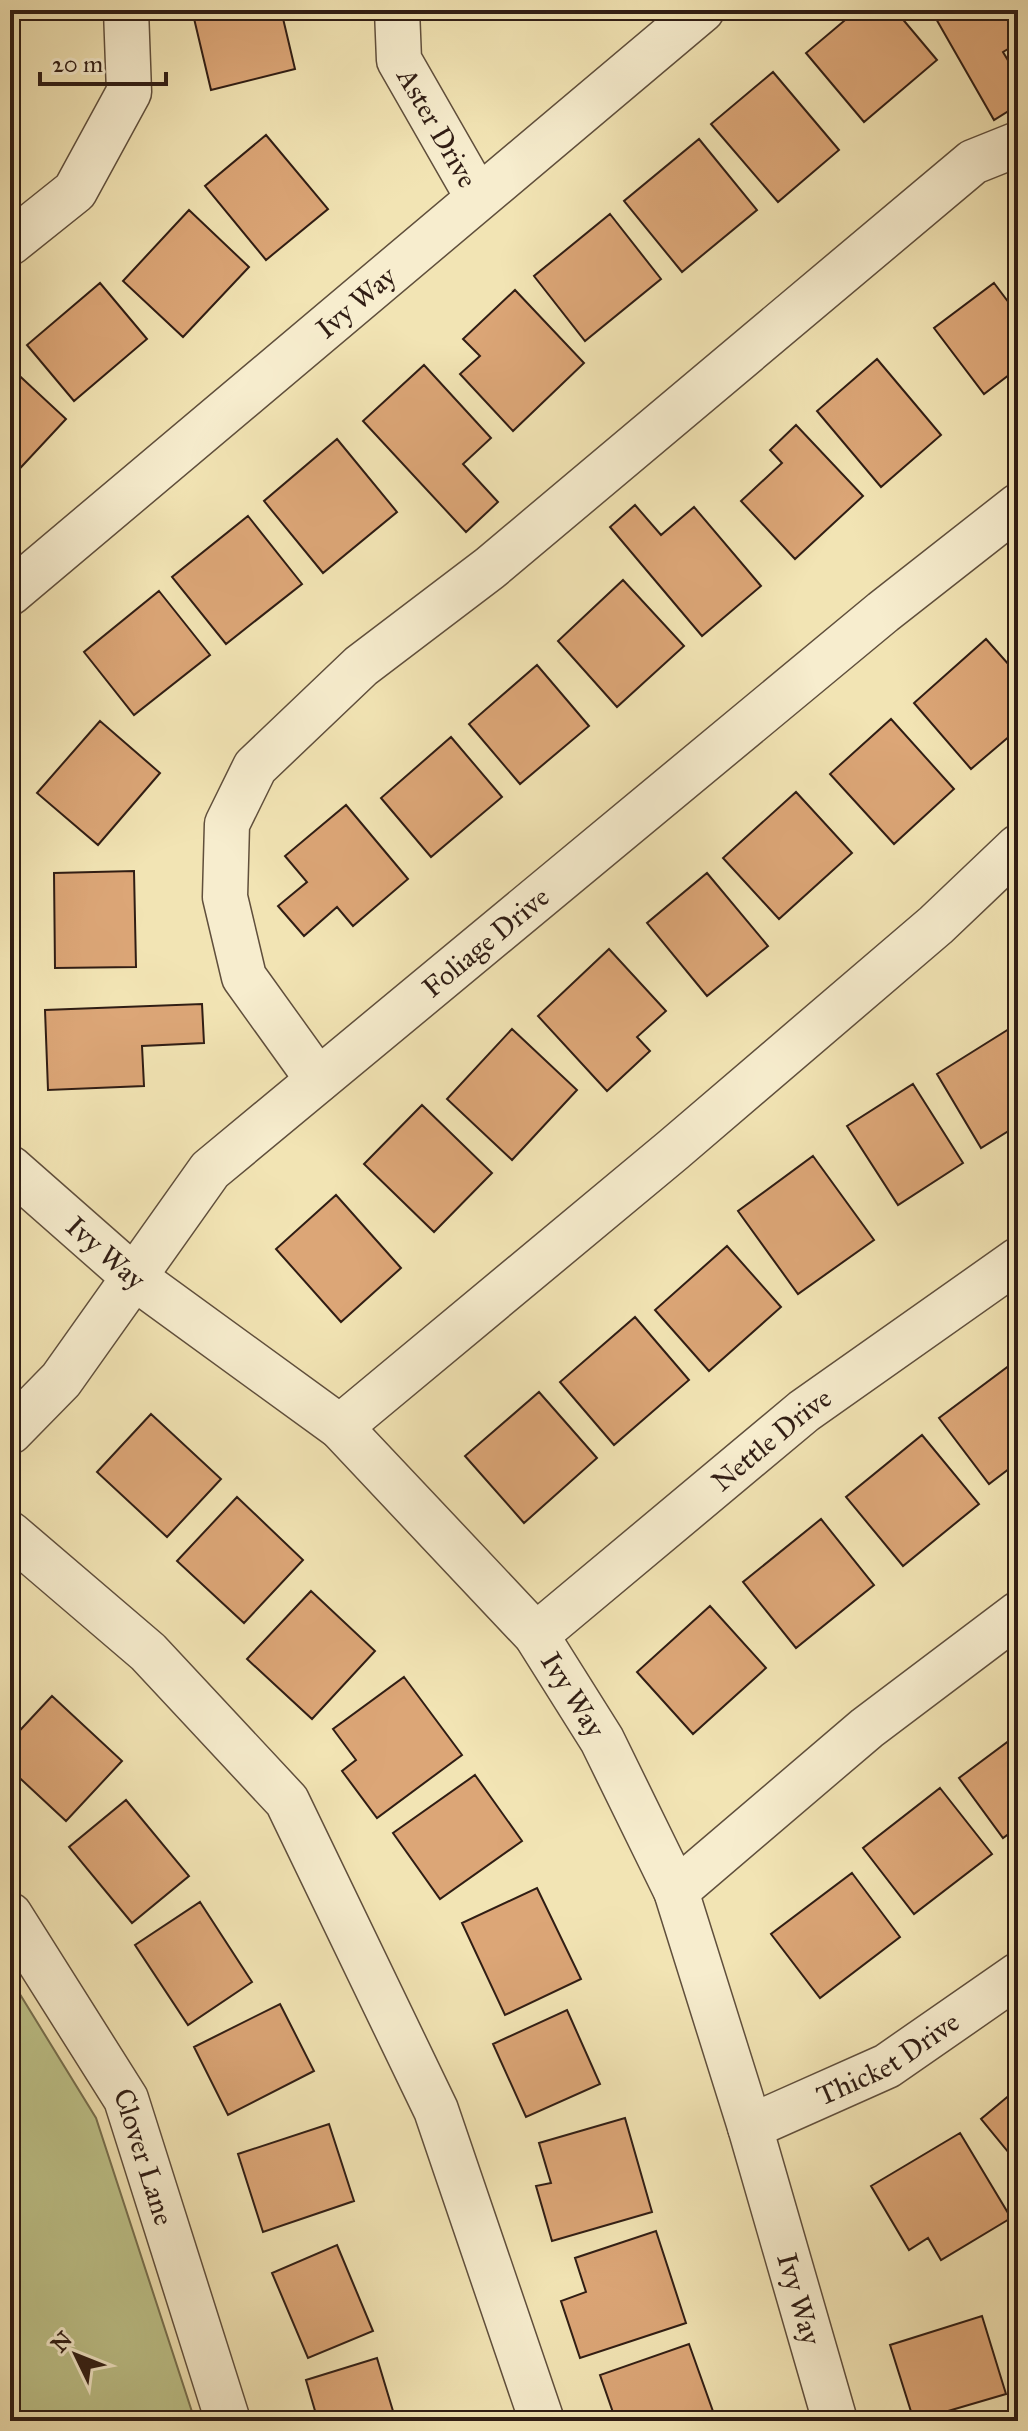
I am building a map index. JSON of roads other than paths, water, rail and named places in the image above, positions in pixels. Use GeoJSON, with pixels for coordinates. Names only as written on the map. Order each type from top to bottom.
{"type":"FeatureCollection","features":[{"type":"Feature","properties":{"kind":"street"},"geometry":{"type":"LineString","coordinates":[[10,243],[75,191],[129,92],[126,10]]}},
{"type":"Feature","properties":{"kind":"street","name":"Aster Drive"},"geometry":{"type":"LineString","coordinates":[[397,10],[399,60],[478,198]]}},
{"type":"Feature","properties":{"kind":"street","name":"Ivy Way"},"geometry":{"type":"LineString","coordinates":[[10,593],[702,10]]}},
{"type":"Feature","properties":{"kind":"street"},"geometry":{"type":"LineString","coordinates":[[318,1080],[244,977],[225,897],[227,824],[255,767],[361,666],[501,558],[973,162],[1018,144]]}},
{"type":"Feature","properties":{"kind":"street","name":"Foliage Drive"},"geometry":{"type":"LineString","coordinates":[[10,1432],[61,1380],[210,1170],[883,612],[1013,518]]}},
{"type":"Feature","properties":{"kind":"street"},"geometry":{"type":"LineString","coordinates":[[340,1427],[673,1150],[936,925],[1018,847]]}},
{"type":"Feature","properties":{"kind":"street","name":"Ivy Way"},"geometry":{"type":"LineString","coordinates":[[10,1168],[135,1278],[340,1427],[536,1635],[602,1740],[676,1891],[750,2127],[835,2421]]}},
{"type":"Feature","properties":{"kind":"street","name":"Nettle Drive"},"geometry":{"type":"LineString","coordinates":[[536,1635],[804,1411],[1018,1260]]}},
{"type":"Feature","properties":{"kind":"street"},"geometry":{"type":"LineString","coordinates":[[10,1534],[148,1652],[287,1801],[436,2110],[542,2421]]}},
{"type":"Feature","properties":{"kind":"street"},"geometry":{"type":"LineString","coordinates":[[676,1891],[867,1728],[1018,1614]]}},
{"type":"Feature","properties":{"kind":"street","name":"Clover Lane"},"geometry":{"type":"LineString","coordinates":[[10,1915],[126,2099],[228,2421]]}},
{"type":"Feature","properties":{"kind":"street","name":"Thicket Drive"},"geometry":{"type":"LineString","coordinates":[[750,2127],[887,2066],[1018,1975]]}}]}
